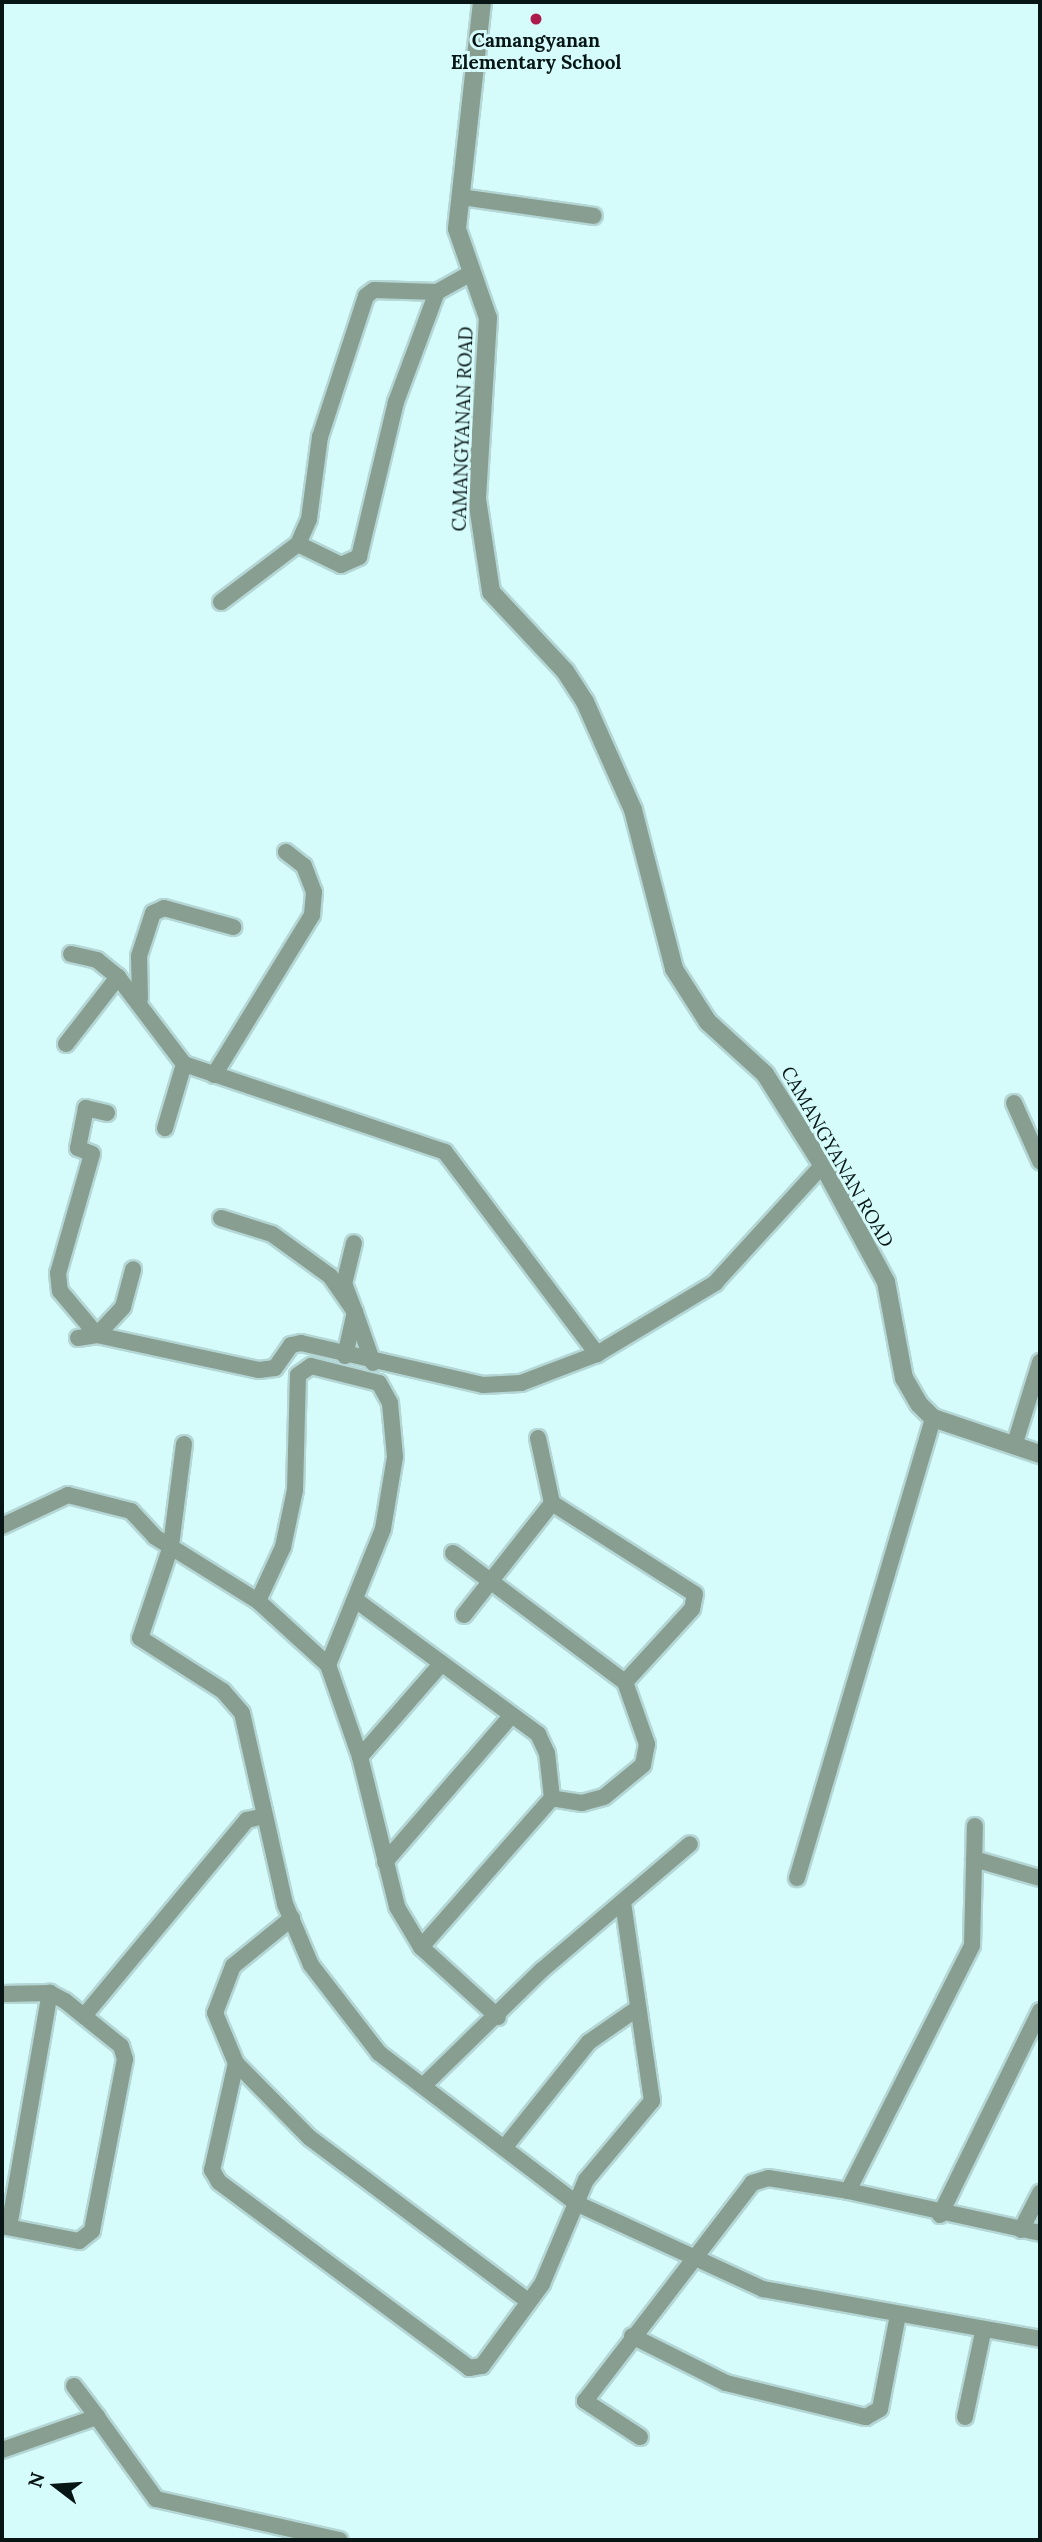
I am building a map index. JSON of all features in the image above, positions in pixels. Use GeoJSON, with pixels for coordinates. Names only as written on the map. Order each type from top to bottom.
{"type":"FeatureCollection","features":[{"type":"Feature","properties":{"kind":"street","name":"CAMANGYANAN ROAD"},"geometry":{"type":"LineString","coordinates":[[482,2],[457,229],[469,274],[488,318],[477,499],[491,592],[565,670],[585,702],[633,810],[674,969],[690,999],[765,1074],[822,1166],[886,1282],[904,1378],[933,1418]]}},
{"type":"Feature","properties":{"kind":"street"},"geometry":{"type":"LineString","coordinates":[[461,197],[594,216]]}},
{"type":"Feature","properties":{"kind":"street"},"geometry":{"type":"LineString","coordinates":[[222,602],[298,544],[309,519],[320,437],[366,296],[373,290],[437,292],[469,274]]}},
{"type":"Feature","properties":{"kind":"street"},"geometry":{"type":"LineString","coordinates":[[298,544],[341,565],[359,557],[390,424],[437,292]]}},
{"type":"Feature","properties":{"kind":"street"},"geometry":{"type":"LineString","coordinates":[[214,1075],[312,915],[314,892],[304,866],[286,852]]}},
{"type":"Feature","properties":{"kind":"street"},"geometry":{"type":"LineString","coordinates":[[140,999],[139,956],[153,913],[164,908],[233,927]]}},
{"type":"Feature","properties":{"kind":"street"},"geometry":{"type":"LineString","coordinates":[[71,954],[97,960],[118,976],[140,999],[184,1065],[445,1152],[597,1354]]}},
{"type":"Feature","properties":{"kind":"street"},"geometry":{"type":"LineString","coordinates":[[66,1044],[118,976]]}},
{"type":"Feature","properties":{"kind":"street"},"geometry":{"type":"LineString","coordinates":[[165,1128],[184,1065]]}},
{"type":"Feature","properties":{"kind":"street"},"geometry":{"type":"LineString","coordinates":[[1014,1102],[1040,1161]]}},
{"type":"Feature","properties":{"kind":"street"},"geometry":{"type":"LineString","coordinates":[[97,1335],[60,1291],[58,1273],[92,1154],[78,1147],[86,1108],[107,1113]]}},
{"type":"Feature","properties":{"kind":"street"},"geometry":{"type":"LineString","coordinates":[[78,1338],[97,1335],[259,1370],[275,1368],[291,1345],[301,1343],[373,1363],[483,1385],[521,1383],[597,1354],[715,1283],[822,1166]]}},
{"type":"Feature","properties":{"kind":"street"},"geometry":{"type":"LineString","coordinates":[[221,1218],[272,1234],[330,1276],[355,1312],[345,1356]]}},
{"type":"Feature","properties":{"kind":"street"},"geometry":{"type":"LineString","coordinates":[[354,1243],[344,1284],[373,1363]]}},
{"type":"Feature","properties":{"kind":"street"},"geometry":{"type":"LineString","coordinates":[[97,1335],[124,1307],[133,1269]]}},
{"type":"Feature","properties":{"kind":"street"},"geometry":{"type":"LineString","coordinates":[[1015,1443],[1040,1362]]}},
{"type":"Feature","properties":{"kind":"street"},"geometry":{"type":"LineString","coordinates":[[258,1601],[283,1547],[295,1490],[293,1391],[298,1375],[311,1366],[379,1383],[390,1403],[393,1469],[383,1529],[328,1665]]}},
{"type":"Feature","properties":{"kind":"street"},"geometry":{"type":"LineString","coordinates":[[797,1878],[933,1418],[1015,1443],[1040,1454]]}},
{"type":"Feature","properties":{"kind":"street"},"geometry":{"type":"LineString","coordinates":[[538,1438],[552,1503],[695,1594],[692,1609],[625,1682]]}},
{"type":"Feature","properties":{"kind":"street"},"geometry":{"type":"LineString","coordinates":[[184,1444],[171,1546],[140,1638],[223,1691],[242,1713],[292,1918],[339,2006],[379,2053],[576,2203],[764,2289],[983,2332],[1040,2339]]}},
{"type":"Feature","properties":{"kind":"street"},"geometry":{"type":"LineString","coordinates":[[2,1526],[68,1495],[94,1497],[131,1511],[171,1546],[258,1601],[328,1665],[360,1757],[397,1907],[421,1947],[498,2017]]}},
{"type":"Feature","properties":{"kind":"street"},"geometry":{"type":"LineString","coordinates":[[464,1615],[552,1503]]}},
{"type":"Feature","properties":{"kind":"street"},"geometry":{"type":"LineString","coordinates":[[453,1553],[625,1682],[647,1744],[643,1765],[604,1797],[582,1803],[552,1798]]}},
{"type":"Feature","properties":{"kind":"street"},"geometry":{"type":"LineString","coordinates":[[356,1601],[538,1734],[552,1798]]}},
{"type":"Feature","properties":{"kind":"street"},"geometry":{"type":"LineString","coordinates":[[360,1757],[440,1664]]}},
{"type":"Feature","properties":{"kind":"street"},"geometry":{"type":"LineString","coordinates":[[385,1862],[512,1715]]}},
{"type":"Feature","properties":{"kind":"street"},"geometry":{"type":"LineString","coordinates":[[421,1947],[552,1798]]}},
{"type":"Feature","properties":{"kind":"street"},"geometry":{"type":"LineString","coordinates":[[84,2017],[247,1820],[265,1816]]}},
{"type":"Feature","properties":{"kind":"street"},"geometry":{"type":"LineString","coordinates":[[848,2191],[962,1973],[972,1945],[975,1826]]}},
{"type":"Feature","properties":{"kind":"street"},"geometry":{"type":"LineString","coordinates":[[423,2086],[498,2017],[542,1969],[690,1844]]}},
{"type":"Feature","properties":{"kind":"street"},"geometry":{"type":"LineString","coordinates":[[974,1859],[1040,1878]]}},
{"type":"Feature","properties":{"kind":"street"},"geometry":{"type":"LineString","coordinates":[[236,2063],[212,2170],[219,2182],[469,2368],[482,2366],[528,2301],[586,2180],[652,2101],[623,1902]]}},
{"type":"Feature","properties":{"kind":"street"},"geometry":{"type":"LineString","coordinates":[[292,1918],[233,1966],[215,2013],[236,2063],[310,2138],[528,2301]]}},
{"type":"Feature","properties":{"kind":"street"},"geometry":{"type":"LineString","coordinates":[[2,1994],[50,1993],[121,2046],[125,2059],[92,2231],[79,2241],[5,2227],[50,1993]]}},
{"type":"Feature","properties":{"kind":"street"},"geometry":{"type":"LineString","coordinates":[[504,2148],[589,2042],[638,2008]]}},
{"type":"Feature","properties":{"kind":"street"},"geometry":{"type":"LineString","coordinates":[[940,2215],[1040,2011]]}},
{"type":"Feature","properties":{"kind":"street"},"geometry":{"type":"LineString","coordinates":[[640,2437],[585,2401],[632,2336],[752,2183],[768,2178],[848,2191],[940,2215],[1040,2234]]}},
{"type":"Feature","properties":{"kind":"street"},"geometry":{"type":"LineString","coordinates":[[1021,2230],[1040,2193]]}},
{"type":"Feature","properties":{"kind":"street"},"geometry":{"type":"LineString","coordinates":[[632,2336],[726,2384],[866,2417],[880,2409],[898,2315]]}},
{"type":"Feature","properties":{"kind":"street"},"geometry":{"type":"LineString","coordinates":[[965,2417],[983,2332]]}},
{"type":"Feature","properties":{"kind":"street"},"geometry":{"type":"LineString","coordinates":[[74,2386],[156,2499],[339,2540]]}},
{"type":"Feature","properties":{"kind":"street"},"geometry":{"type":"LineString","coordinates":[[2,2450],[97,2417]]}},
{"type":"Feature","properties":{"kind":"place","name":"Camangyanan Elementary School"},"geometry":{"type":"Point","coordinates":[536,19]}}]}
